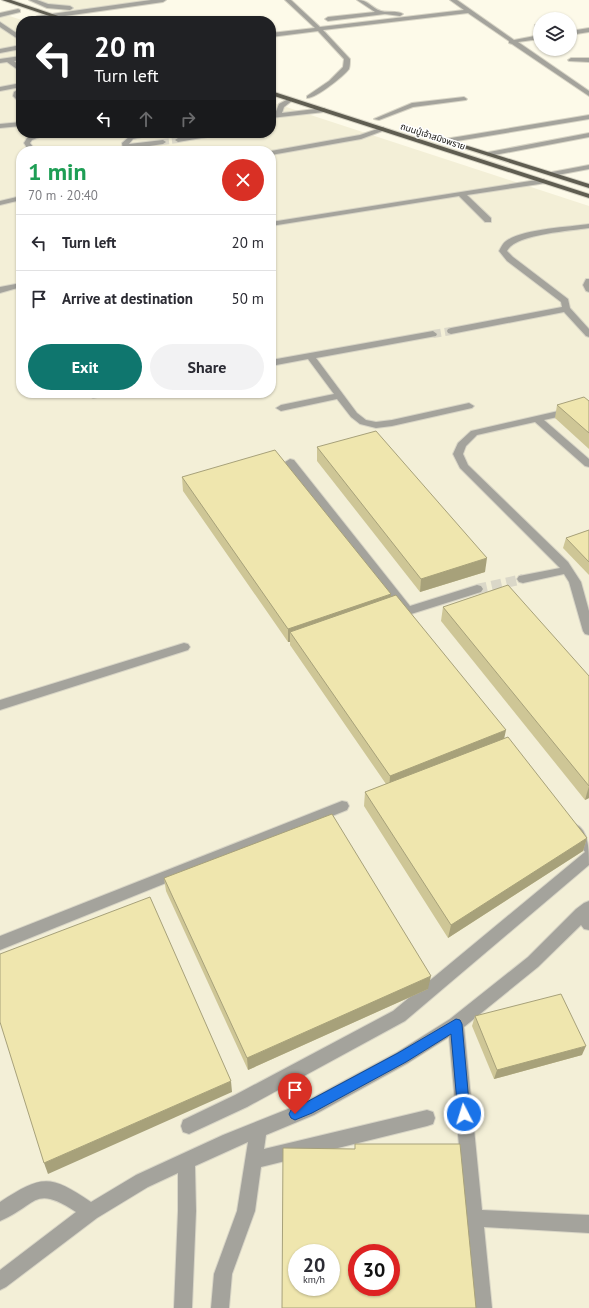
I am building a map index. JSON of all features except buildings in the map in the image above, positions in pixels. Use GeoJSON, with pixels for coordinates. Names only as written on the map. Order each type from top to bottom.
{"type":"FeatureCollection","features":[{"type":"Feature","properties":{"kind":"main road"},"geometry":{"type":"LineString","coordinates":[[5,0],[53,16]]}},
{"type":"Feature","properties":{"kind":"main road"},"geometry":{"type":"LineString","coordinates":[[0,5],[33,16]]}},
{"type":"Feature","properties":{"kind":"main road"},"geometry":{"type":"LineString","coordinates":[[276,87],[324,102]]}},
{"type":"Feature","properties":{"kind":"main road","name":"ถนนปู่เจ้าสมิงพราย"},"geometry":{"type":"LineString","coordinates":[[276,95],[589,196]]}},
{"type":"Feature","properties":{"kind":"main road","name":"ถนนปู่เจ้าสมิงพราย"},"geometry":{"type":"LineString","coordinates":[[369,116],[391,123],[383,130]]}},
{"type":"Feature","properties":{"kind":"main road","name":"ถนนปู่เจ้าสมิงพราย"},"geometry":{"type":"LineString","coordinates":[[408,129],[589,186]]}},
{"type":"Feature","properties":{"kind":"street"},"geometry":{"type":"LineString","coordinates":[[32,0],[38,3],[60,8],[119,0]]}},
{"type":"Feature","properties":{"kind":"street"},"geometry":{"type":"LineString","coordinates":[[0,15],[28,14],[53,16],[163,0]]}},
{"type":"Feature","properties":{"kind":"street"},"geometry":{"type":"LineString","coordinates":[[282,0],[291,0]]}},
{"type":"Feature","properties":{"kind":"street"},"geometry":{"type":"LineString","coordinates":[[288,0],[320,29],[347,59],[346,68],[331,82],[309,97]]}},
{"type":"Feature","properties":{"kind":"street"},"geometry":{"type":"LineString","coordinates":[[360,0],[379,12]]}},
{"type":"Feature","properties":{"kind":"street"},"geometry":{"type":"LineString","coordinates":[[453,0],[511,42],[589,94]]}},
{"type":"Feature","properties":{"kind":"street"},"geometry":{"type":"LineString","coordinates":[[276,34],[468,11]]}},
{"type":"Feature","properties":{"kind":"street"},"geometry":{"type":"LineString","coordinates":[[311,22],[379,12],[397,13],[407,18]]}},
{"type":"Feature","properties":{"kind":"street"},"geometry":{"type":"LineString","coordinates":[[0,24],[16,35]]}},
{"type":"Feature","properties":{"kind":"street"},"geometry":{"type":"LineString","coordinates":[[577,32],[589,30]]}},
{"type":"Feature","properties":{"kind":"street"},"geometry":{"type":"LineString","coordinates":[[511,42],[533,38]]}},
{"type":"Feature","properties":{"kind":"street"},"geometry":{"type":"LineString","coordinates":[[0,50],[16,48]]}},
{"type":"Feature","properties":{"kind":"street"},"geometry":{"type":"LineString","coordinates":[[0,61],[16,59]]}},
{"type":"Feature","properties":{"kind":"street"},"geometry":{"type":"LineString","coordinates":[[9,60],[16,66]]}},
{"type":"Feature","properties":{"kind":"street"},"geometry":{"type":"LineString","coordinates":[[571,60],[589,60]]}},
{"type":"Feature","properties":{"kind":"street"},"geometry":{"type":"LineString","coordinates":[[0,89],[16,87]]}},
{"type":"Feature","properties":{"kind":"street"},"geometry":{"type":"LineString","coordinates":[[377,119],[412,104],[464,99]]}},
{"type":"Feature","properties":{"kind":"street"},"geometry":{"type":"LineString","coordinates":[[276,112],[282,103],[290,100]]}},
{"type":"Feature","properties":{"kind":"street"},"geometry":{"type":"LineString","coordinates":[[276,116],[324,110]]}},
{"type":"Feature","properties":{"kind":"street"},"geometry":{"type":"LineString","coordinates":[[446,141],[589,117]]}},
{"type":"Feature","properties":{"kind":"street"},"geometry":{"type":"LineString","coordinates":[[0,126],[16,124]]}},
{"type":"Feature","properties":{"kind":"street"},"geometry":{"type":"LineString","coordinates":[[276,152],[362,137],[383,130]]}},
{"type":"Feature","properties":{"kind":"street"},"geometry":{"type":"LineString","coordinates":[[489,154],[589,136]]}},
{"type":"Feature","properties":{"kind":"street"},"geometry":{"type":"LineString","coordinates":[[29,146],[27,143],[29,139],[32,138]]}},
{"type":"Feature","properties":{"kind":"street"},"geometry":{"type":"LineString","coordinates":[[125,146],[125,143],[131,138]]}},
{"type":"Feature","properties":{"kind":"street"},"geometry":{"type":"LineString","coordinates":[[178,140],[190,138]]}},
{"type":"Feature","properties":{"kind":"street"},"geometry":{"type":"LineString","coordinates":[[141,146],[163,142]]}},
{"type":"Feature","properties":{"kind":"street"},"geometry":{"type":"LineString","coordinates":[[552,174],[589,167]]}},
{"type":"Feature","properties":{"kind":"street"},"geometry":{"type":"LineString","coordinates":[[276,223],[543,181]]}},
{"type":"Feature","properties":{"kind":"street"},"geometry":{"type":"LineString","coordinates":[[461,194],[488,220]]}},
{"type":"Feature","properties":{"kind":"street"},"geometry":{"type":"LineString","coordinates":[[0,203],[16,199]]}},
{"type":"Feature","properties":{"kind":"street"},"geometry":{"type":"LineString","coordinates":[[589,226],[529,236],[511,241],[503,250],[510,258],[565,301],[566,309],[589,334]]}},
{"type":"Feature","properties":{"kind":"street"},"geometry":{"type":"LineString","coordinates":[[589,280],[587,285],[589,289]]}},
{"type":"Feature","properties":{"kind":"street"},"geometry":{"type":"LineString","coordinates":[[0,290],[16,286]]}},
{"type":"Feature","properties":{"kind":"street"},"geometry":{"type":"LineString","coordinates":[[451,331],[566,309]]}},
{"type":"Feature","properties":{"kind":"street"},"geometry":{"type":"LineString","coordinates":[[276,363],[433,334]]}},
{"type":"Feature","properties":{"kind":"street"},"geometry":{"type":"LineString","coordinates":[[310,356],[339,396],[354,415],[362,422],[376,425],[392,423],[469,406]]}},
{"type":"Feature","properties":{"kind":"street"},"geometry":{"type":"LineString","coordinates":[[281,408],[339,396]]}},
{"type":"Feature","properties":{"kind":"street"},"geometry":{"type":"LineString","coordinates":[[589,407],[474,433],[462,445],[458,454],[464,466],[564,565],[585,601],[589,631]]}},
{"type":"Feature","properties":{"kind":"street"},"geometry":{"type":"LineString","coordinates":[[537,419],[589,464]]}},
{"type":"Feature","properties":{"kind":"street"},"geometry":{"type":"LineString","coordinates":[[290,462],[418,623]]}},
{"type":"Feature","properties":{"kind":"street"},"geometry":{"type":"LineString","coordinates":[[523,579],[567,570]]}},
{"type":"Feature","properties":{"kind":"street"},"geometry":{"type":"LineString","coordinates":[[408,611],[477,589]]}},
{"type":"Feature","properties":{"kind":"street"},"geometry":{"type":"LineString","coordinates":[[0,705],[184,647]]}},
{"type":"Feature","properties":{"kind":"street"},"geometry":{"type":"LineString","coordinates":[[0,943],[342,806]]}},
{"type":"Feature","properties":{"kind":"street"},"geometry":{"type":"LineString","coordinates":[[570,823],[589,848]]}},
{"type":"Feature","properties":{"kind":"street"},"geometry":{"type":"LineString","coordinates":[[189,1126],[241,1101],[399,1016],[589,857]]}},
{"type":"Feature","properties":{"kind":"street"},"geometry":{"type":"LineString","coordinates":[[0,1280],[91,1212],[142,1181],[186,1160],[308,1109],[402,1058],[456,1024],[533,962],[586,915]]}},
{"type":"Feature","properties":{"kind":"street"},"geometry":{"type":"LineString","coordinates":[[456,1024],[483,1308]]}},
{"type":"Feature","properties":{"kind":"street"},"geometry":{"type":"LineString","coordinates":[[253,1160],[427,1118]]}},
{"type":"Feature","properties":{"kind":"street"},"geometry":{"type":"LineString","coordinates":[[220,1308],[223,1274],[246,1211],[258,1129]]}},
{"type":"Feature","properties":{"kind":"street"},"geometry":{"type":"LineString","coordinates":[[183,1308],[187,1211],[186,1160]]}},
{"type":"Feature","properties":{"kind":"street"},"geometry":{"type":"LineString","coordinates":[[0,1212],[29,1195],[44,1189],[59,1192],[91,1212]]}},
{"type":"Feature","properties":{"kind":"street"},"geometry":{"type":"LineString","coordinates":[[474,1218],[589,1224]]}},
{"type":"Feature","properties":{"kind":"shaded area"},"geometry":{"type":"Polygon","coordinates":[[[32,0],[151,0],[67,12],[32,0]]]}},
{"type":"Feature","properties":{"kind":"shaded area"},"geometry":{"type":"Polygon","coordinates":[[[0,13],[16,18],[16,138],[276,138],[276,104],[589,206],[589,1308],[0,1308],[0,13]]]}},
{"type":"Feature","properties":{"kind":"tunnel"},"geometry":{"type":"LineString","coordinates":[[163,142],[178,140]]}},
{"type":"Feature","properties":{"kind":"tunnel"},"geometry":{"type":"LineString","coordinates":[[433,334],[451,331]]}},
{"type":"Feature","properties":{"kind":"tunnel"},"geometry":{"type":"LineString","coordinates":[[477,589],[523,579]]}},
{"type":"Feature","properties":{"kind":"route"},"geometry":{"type":"LineString","coordinates":[[295,1114],[308,1109],[402,1058],[456,1024],[464,1114]]}}]}
